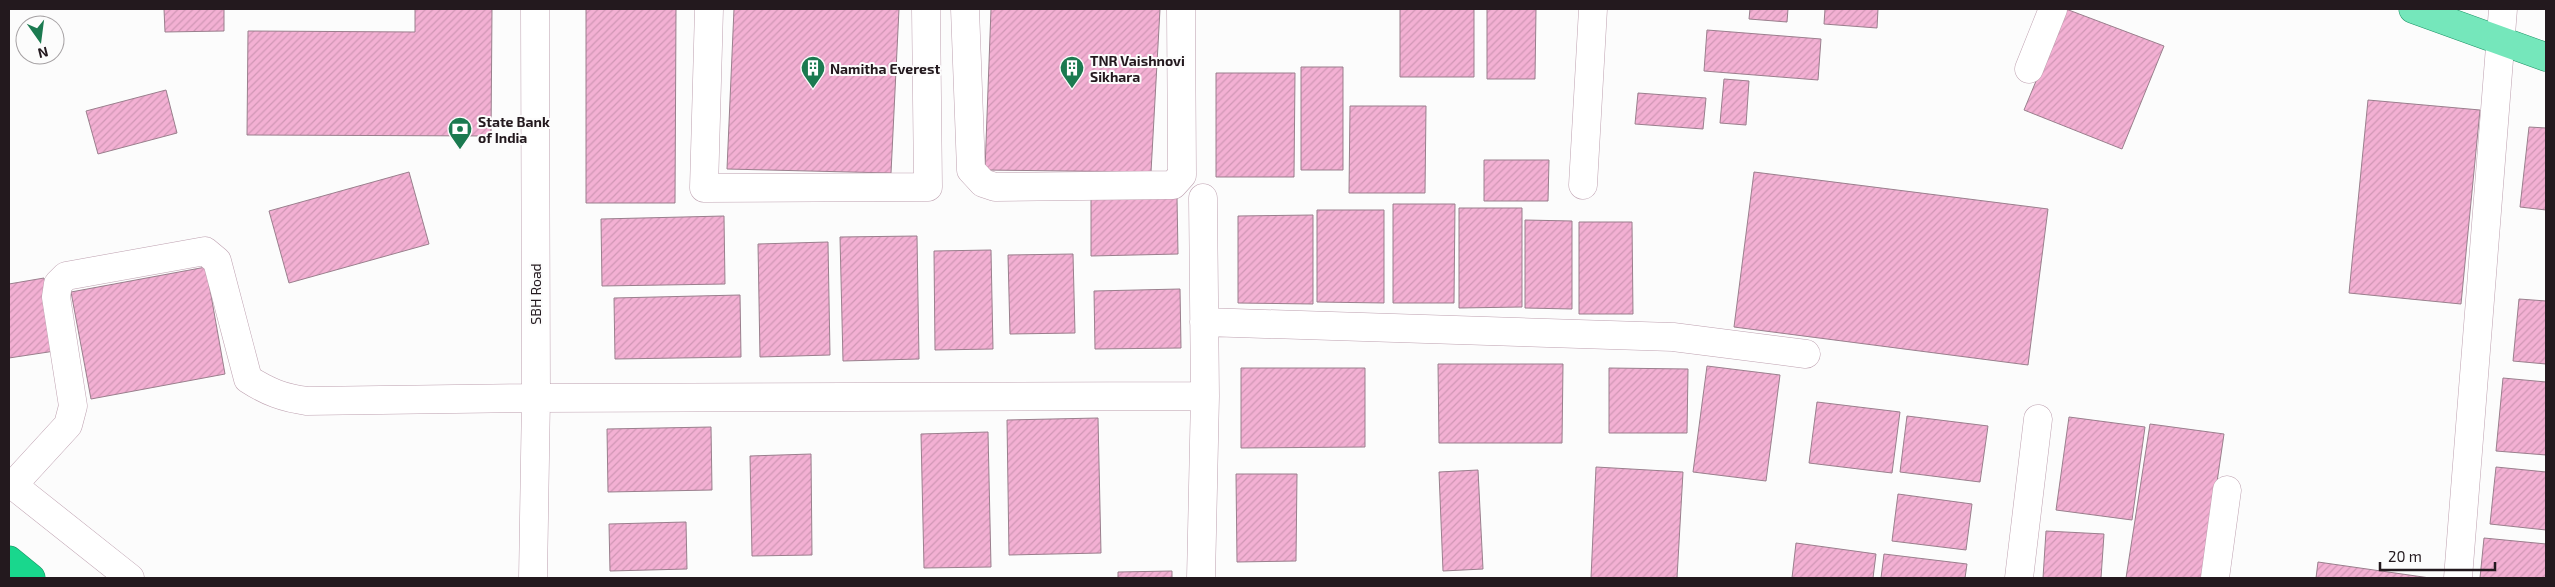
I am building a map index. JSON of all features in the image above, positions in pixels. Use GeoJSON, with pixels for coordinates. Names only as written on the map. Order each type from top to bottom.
{"type":"FeatureCollection","features":[{"type":"Feature","properties":{"kind":"highway"},"geometry":{"type":"LineString","coordinates":[[9,560],[31,578]]}},
{"type":"Feature","properties":{"kind":"main road"},"geometry":{"type":"LineString","coordinates":[[2413,9],[2546,56]]}},
{"type":"Feature","properties":{"kind":"street","name":"SBH Road"},"geometry":{"type":"LineString","coordinates":[[533,578],[536,398],[535,9]]}},
{"type":"Feature","properties":{"kind":"street"},"geometry":{"type":"LineString","coordinates":[[709,9],[704,188],[928,187],[926,9]]}},
{"type":"Feature","properties":{"kind":"street"},"geometry":{"type":"LineString","coordinates":[[965,9],[971,170],[983,183],[995,187],[1174,185],[1182,174],[1181,9]]}},
{"type":"Feature","properties":{"kind":"street"},"geometry":{"type":"LineString","coordinates":[[1583,185],[1593,9]]}},
{"type":"Feature","properties":{"kind":"street"},"geometry":{"type":"LineString","coordinates":[[2028,68],[2053,9]]}},
{"type":"Feature","properties":{"kind":"street"},"geometry":{"type":"LineString","coordinates":[[2458,578],[2502,41],[2503,9]]}},
{"type":"Feature","properties":{"kind":"street"},"geometry":{"type":"LineString","coordinates":[[1201,578],[1205,396],[1203,198]]}},
{"type":"Feature","properties":{"kind":"street"},"geometry":{"type":"LineString","coordinates":[[130,578],[11,483],[68,424],[73,406],[56,297],[58,284],[66,276],[205,251],[217,261],[248,379],[267,392],[286,398],[307,401],[536,398],[1205,396]]}},
{"type":"Feature","properties":{"kind":"street"},"geometry":{"type":"LineString","coordinates":[[1204,322],[1673,337],[1806,354]]}},
{"type":"Feature","properties":{"kind":"street"},"geometry":{"type":"LineString","coordinates":[[2019,578],[2038,419]]}},
{"type":"Feature","properties":{"kind":"street"},"geometry":{"type":"LineString","coordinates":[[2215,578],[2227,490]]}},
{"type":"Feature","properties":{"kind":"building"},"geometry":{"type":"Polygon","coordinates":[[[164,9],[224,9],[224,31],[165,32],[164,9]]]}},
{"type":"Feature","properties":{"kind":"building"},"geometry":{"type":"Polygon","coordinates":[[[415,9],[492,9],[491,136],[247,135],[248,31],[415,32],[415,9]]]}},
{"type":"Feature","properties":{"kind":"building"},"geometry":{"type":"Polygon","coordinates":[[[586,9],[676,9],[675,203],[586,203],[586,9]]]}},
{"type":"Feature","properties":{"kind":"building","name":"Namitha Everest"},"geometry":{"type":"Polygon","coordinates":[[[734,9],[899,9],[891,173],[727,169],[734,9]]]}},
{"type":"Feature","properties":{"kind":"building","name":"TNR Vaishnovi Sikhara"},"geometry":{"type":"Polygon","coordinates":[[[991,9],[1160,9],[1151,172],[985,170],[991,9]]]}},
{"type":"Feature","properties":{"kind":"building"},"geometry":{"type":"Polygon","coordinates":[[[1400,9],[1474,9],[1474,77],[1400,77],[1400,9]]]}},
{"type":"Feature","properties":{"kind":"building"},"geometry":{"type":"Polygon","coordinates":[[[1487,9],[1536,9],[1535,79],[1487,79],[1487,9]]]}},
{"type":"Feature","properties":{"kind":"building"},"geometry":{"type":"Polygon","coordinates":[[[1750,9],[1788,9],[1787,22],[1749,19],[1750,9]]]}},
{"type":"Feature","properties":{"kind":"building"},"geometry":{"type":"Polygon","coordinates":[[[1825,9],[1878,9],[1877,28],[1824,24],[1825,9]]]}},
{"type":"Feature","properties":{"kind":"building"},"geometry":{"type":"Polygon","coordinates":[[[2066,9],[2164,46],[2122,149],[2024,110],[2066,9]]]}},
{"type":"Feature","properties":{"kind":"building"},"geometry":{"type":"Polygon","coordinates":[[[1707,30],[1821,39],[1818,80],[1704,71],[1707,30]]]}},
{"type":"Feature","properties":{"kind":"building"},"geometry":{"type":"Polygon","coordinates":[[[1301,67],[1343,67],[1343,170],[1301,170],[1301,67]]]}},
{"type":"Feature","properties":{"kind":"building"},"geometry":{"type":"Polygon","coordinates":[[[1216,73],[1295,73],[1294,177],[1216,177],[1216,73]]]}},
{"type":"Feature","properties":{"kind":"building"},"geometry":{"type":"Polygon","coordinates":[[[1724,79],[1749,81],[1746,125],[1720,123],[1724,79]]]}},
{"type":"Feature","properties":{"kind":"building"},"geometry":{"type":"Polygon","coordinates":[[[166,90],[177,133],[98,154],[86,111],[166,90]]]}},
{"type":"Feature","properties":{"kind":"building"},"geometry":{"type":"Polygon","coordinates":[[[1638,93],[1706,98],[1703,129],[1635,124],[1638,93]]]}},
{"type":"Feature","properties":{"kind":"building"},"geometry":{"type":"Polygon","coordinates":[[[2368,100],[2480,110],[2461,304],[2349,293],[2368,100]]]}},
{"type":"Feature","properties":{"kind":"building"},"geometry":{"type":"Polygon","coordinates":[[[1350,106],[1426,106],[1425,193],[1349,193],[1350,106]]]}},
{"type":"Feature","properties":{"kind":"building"},"geometry":{"type":"Polygon","coordinates":[[[2529,127],[2546,128],[2546,210],[2520,207],[2529,127]]]}},
{"type":"Feature","properties":{"kind":"building"},"geometry":{"type":"Polygon","coordinates":[[[1484,160],[1549,160],[1548,201],[1484,201],[1484,160]]]}},
{"type":"Feature","properties":{"kind":"building"},"geometry":{"type":"Polygon","coordinates":[[[409,172],[429,244],[289,283],[269,211],[409,172]]]}},
{"type":"Feature","properties":{"kind":"building"},"geometry":{"type":"Polygon","coordinates":[[[1754,172],[2048,209],[2028,365],[1734,327],[1754,172]]]}},
{"type":"Feature","properties":{"kind":"building"},"geometry":{"type":"Polygon","coordinates":[[[1177,197],[1178,254],[1091,256],[1091,199],[1177,197]]]}},
{"type":"Feature","properties":{"kind":"building"},"geometry":{"type":"Polygon","coordinates":[[[1393,204],[1455,204],[1454,303],[1393,303],[1393,204]]]}},
{"type":"Feature","properties":{"kind":"building"},"geometry":{"type":"Polygon","coordinates":[[[1459,208],[1522,208],[1522,307],[1459,308],[1459,208]]]}},
{"type":"Feature","properties":{"kind":"building"},"geometry":{"type":"Polygon","coordinates":[[[1317,210],[1384,210],[1384,303],[1317,302],[1317,210]]]}},
{"type":"Feature","properties":{"kind":"building"},"geometry":{"type":"Polygon","coordinates":[[[1313,215],[1313,304],[1238,303],[1238,216],[1313,215]]]}},
{"type":"Feature","properties":{"kind":"building"},"geometry":{"type":"Polygon","coordinates":[[[724,216],[725,284],[602,286],[601,219],[724,216]]]}},
{"type":"Feature","properties":{"kind":"building"},"geometry":{"type":"Polygon","coordinates":[[[1525,220],[1572,221],[1572,309],[1525,308],[1525,220]]]}},
{"type":"Feature","properties":{"kind":"building"},"geometry":{"type":"Polygon","coordinates":[[[1579,222],[1632,222],[1633,314],[1579,314],[1579,222]]]}},
{"type":"Feature","properties":{"kind":"building"},"geometry":{"type":"Polygon","coordinates":[[[917,236],[919,359],[843,361],[840,237],[917,236]]]}},
{"type":"Feature","properties":{"kind":"building"},"geometry":{"type":"Polygon","coordinates":[[[828,242],[830,355],[760,357],[758,244],[828,242]]]}},
{"type":"Feature","properties":{"kind":"building"},"geometry":{"type":"Polygon","coordinates":[[[991,250],[993,349],[935,350],[934,251],[991,250]]]}},
{"type":"Feature","properties":{"kind":"building"},"geometry":{"type":"Polygon","coordinates":[[[1073,254],[1075,333],[1010,334],[1008,255],[1073,254]]]}},
{"type":"Feature","properties":{"kind":"building"},"geometry":{"type":"Polygon","coordinates":[[[206,267],[225,374],[91,399],[71,292],[206,267]]]}},
{"type":"Feature","properties":{"kind":"building"},"geometry":{"type":"Polygon","coordinates":[[[44,278],[55,351],[9,358],[9,284],[44,278]]]}},
{"type":"Feature","properties":{"kind":"building"},"geometry":{"type":"Polygon","coordinates":[[[1180,289],[1181,348],[1095,349],[1094,291],[1180,289]]]}},
{"type":"Feature","properties":{"kind":"building"},"geometry":{"type":"Polygon","coordinates":[[[740,295],[741,357],[615,359],[614,298],[740,295]]]}},
{"type":"Feature","properties":{"kind":"building"},"geometry":{"type":"Polygon","coordinates":[[[2519,299],[2546,301],[2546,364],[2513,361],[2519,299]]]}},
{"type":"Feature","properties":{"kind":"building"},"geometry":{"type":"Polygon","coordinates":[[[1438,364],[1563,364],[1562,443],[1439,443],[1438,364]]]}},
{"type":"Feature","properties":{"kind":"building"},"geometry":{"type":"Polygon","coordinates":[[[1707,366],[1780,375],[1766,481],[1693,472],[1707,366]]]}},
{"type":"Feature","properties":{"kind":"building"},"geometry":{"type":"Polygon","coordinates":[[[1241,368],[1365,368],[1365,447],[1241,448],[1241,368]]]}},
{"type":"Feature","properties":{"kind":"building"},"geometry":{"type":"Polygon","coordinates":[[[1609,368],[1688,369],[1687,433],[1609,433],[1609,368]]]}},
{"type":"Feature","properties":{"kind":"building"},"geometry":{"type":"Polygon","coordinates":[[[2503,378],[2546,382],[2546,455],[2496,451],[2503,378]]]}},
{"type":"Feature","properties":{"kind":"building"},"geometry":{"type":"Polygon","coordinates":[[[1817,402],[1900,412],[1892,473],[1809,463],[1817,402]]]}},
{"type":"Feature","properties":{"kind":"building"},"geometry":{"type":"Polygon","coordinates":[[[1907,416],[1988,426],[1980,482],[1900,472],[1907,416]]]}},
{"type":"Feature","properties":{"kind":"building"},"geometry":{"type":"Polygon","coordinates":[[[2069,417],[2145,427],[2132,520],[2056,510],[2069,417]]]}},
{"type":"Feature","properties":{"kind":"building"},"geometry":{"type":"Polygon","coordinates":[[[1098,418],[1101,553],[1009,555],[1007,420],[1098,418]]]}},
{"type":"Feature","properties":{"kind":"building"},"geometry":{"type":"Polygon","coordinates":[[[2150,424],[2224,434],[2203,578],[2126,578],[2150,424]]]}},
{"type":"Feature","properties":{"kind":"building"},"geometry":{"type":"Polygon","coordinates":[[[711,427],[712,490],[608,492],[607,429],[711,427]]]}},
{"type":"Feature","properties":{"kind":"building"},"geometry":{"type":"Polygon","coordinates":[[[988,432],[991,567],[924,568],[921,434],[988,432]]]}},
{"type":"Feature","properties":{"kind":"building"},"geometry":{"type":"Polygon","coordinates":[[[811,454],[812,555],[752,556],[750,456],[811,454]]]}},
{"type":"Feature","properties":{"kind":"building"},"geometry":{"type":"Polygon","coordinates":[[[1596,467],[1683,472],[1677,578],[1591,578],[1596,467]]]}},
{"type":"Feature","properties":{"kind":"building"},"geometry":{"type":"Polygon","coordinates":[[[2496,467],[2546,472],[2546,530],[2490,524],[2496,467]]]}},
{"type":"Feature","properties":{"kind":"building"},"geometry":{"type":"Polygon","coordinates":[[[1478,470],[1483,569],[1443,571],[1439,472],[1478,470]]]}},
{"type":"Feature","properties":{"kind":"building"},"geometry":{"type":"Polygon","coordinates":[[[1236,474],[1297,474],[1296,561],[1237,562],[1236,474]]]}},
{"type":"Feature","properties":{"kind":"building"},"geometry":{"type":"Polygon","coordinates":[[[1898,494],[1972,504],[1966,550],[1892,541],[1898,494]]]}},
{"type":"Feature","properties":{"kind":"building"},"geometry":{"type":"Polygon","coordinates":[[[686,522],[687,569],[610,571],[609,524],[686,522]]]}},
{"type":"Feature","properties":{"kind":"building"},"geometry":{"type":"Polygon","coordinates":[[[2046,531],[2104,534],[2101,578],[2043,578],[2046,531]]]}},
{"type":"Feature","properties":{"kind":"building"},"geometry":{"type":"Polygon","coordinates":[[[2484,538],[2546,544],[2546,578],[2480,578],[2484,538]]]}},
{"type":"Feature","properties":{"kind":"building"},"geometry":{"type":"Polygon","coordinates":[[[1796,543],[1876,554],[1873,578],[1792,578],[1796,543]]]}},
{"type":"Feature","properties":{"kind":"building"},"geometry":{"type":"Polygon","coordinates":[[[1884,554],[1967,564],[1965,578],[1881,578],[1884,554]]]}},
{"type":"Feature","properties":{"kind":"building"},"geometry":{"type":"Polygon","coordinates":[[[2318,562],[2430,578],[2316,578],[2318,562]]]}},
{"type":"Feature","properties":{"kind":"building"},"geometry":{"type":"Polygon","coordinates":[[[1172,571],[1172,578],[1118,578],[1118,572],[1172,571]]]}},
{"type":"Feature","properties":{"kind":"place","name":"Namitha Everest"},"geometry":{"type":"Point","coordinates":[813,89]}},
{"type":"Feature","properties":{"kind":"place","name":"TNR Vaishnovi Sikhara"},"geometry":{"type":"Point","coordinates":[1072,89]}},
{"type":"Feature","properties":{"kind":"place","name":"State Bank of India"},"geometry":{"type":"Point","coordinates":[460,150]}}]}
